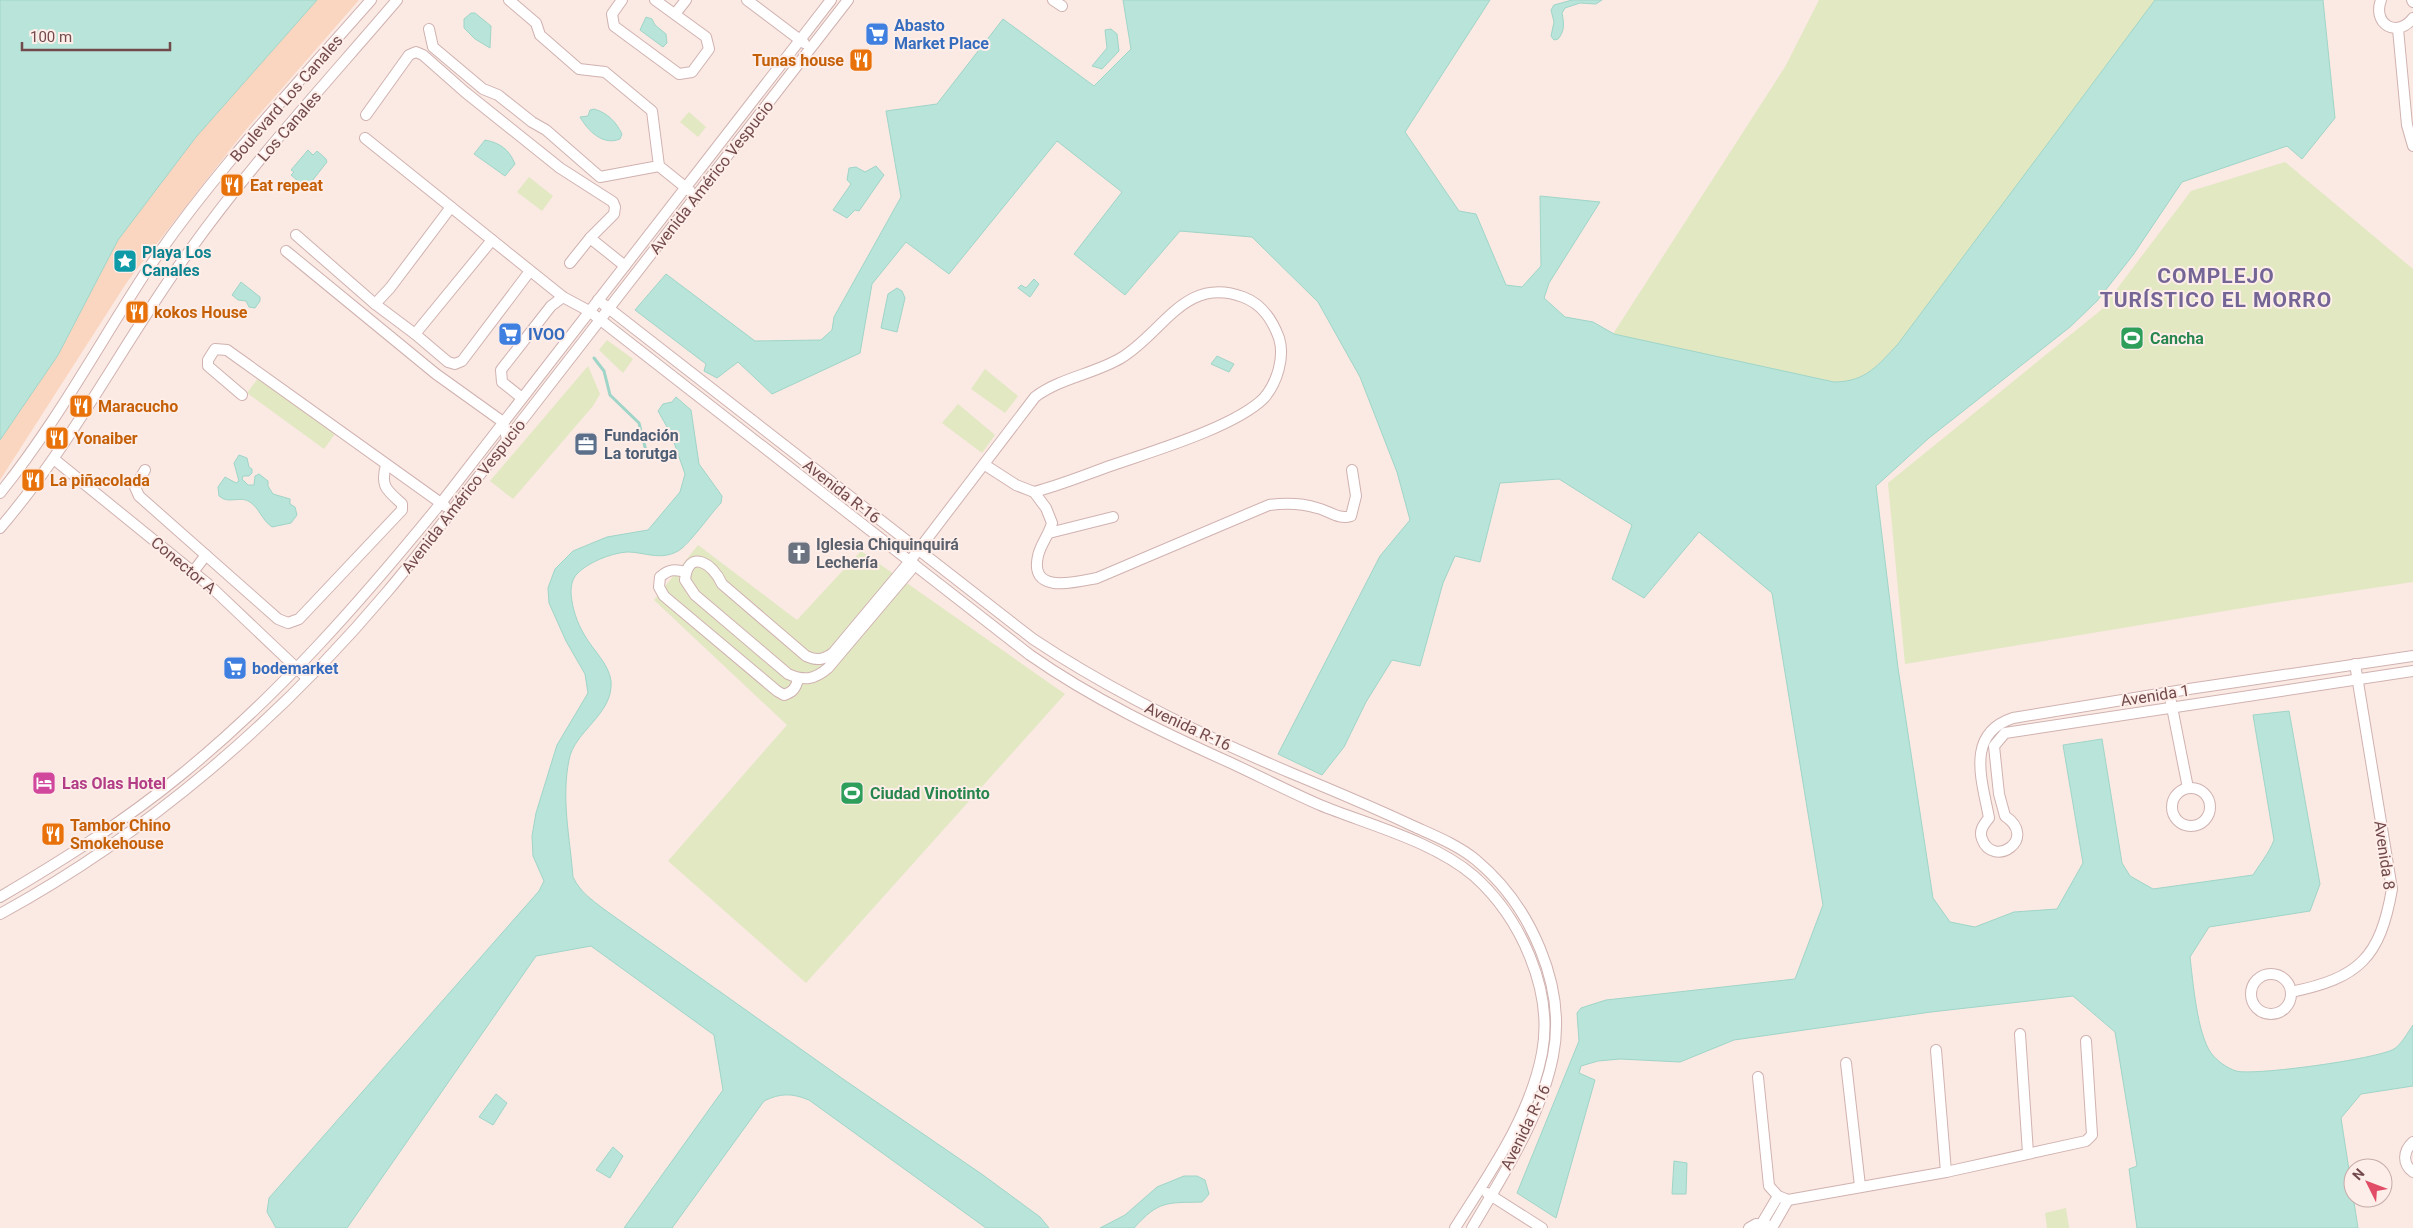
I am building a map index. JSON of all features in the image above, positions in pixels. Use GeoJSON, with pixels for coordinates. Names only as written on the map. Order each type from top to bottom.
{"type":"FeatureCollection","features":[{"type":"Feature","properties":{"kind":"street","name":"Boulevard Los Canales"},"geometry":{"type":"LineString","coordinates":[[0,493],[34,451],[145,275],[176,232],[267,119],[370,0]]}},
{"type":"Feature","properties":{"kind":"street","name":"Los Canales"},"geometry":{"type":"LineString","coordinates":[[0,528],[55,460],[153,302],[225,202],[397,0]]}},
{"type":"Feature","properties":{"kind":"street"},"geometry":{"type":"LineString","coordinates":[[509,0],[536,23],[540,36],[579,69],[605,72],[652,111],[659,166],[696,196]]}},
{"type":"Feature","properties":{"kind":"street"},"geometry":{"type":"LineString","coordinates":[[622,0],[612,14],[614,26],[680,74],[692,72],[709,49],[706,38],[675,14],[669,4],[656,0]]}},
{"type":"Feature","properties":{"kind":"street"},"geometry":{"type":"LineString","coordinates":[[675,14],[686,0]]}},
{"type":"Feature","properties":{"kind":"street"},"geometry":{"type":"LineString","coordinates":[[747,0],[810,49]]}},
{"type":"Feature","properties":{"kind":"street","name":"Avenida Américo Vespucio"},"geometry":{"type":"LineString","coordinates":[[0,897],[90,842],[174,780],[219,742],[296,668],[375,584],[441,503],[831,0]]}},
{"type":"Feature","properties":{"kind":"street","name":"Avenida Américo Vespucio"},"geometry":{"type":"LineString","coordinates":[[0,914],[83,863],[173,799],[231,751],[307,678],[386,593],[453,511],[848,0]]}},
{"type":"Feature","properties":{"kind":"street"},"geometry":{"type":"LineString","coordinates":[[1052,0],[1062,6]]}},
{"type":"Feature","properties":{"kind":"street"},"geometry":{"type":"LineString","coordinates":[[2381,0],[2378,8],[2380,19],[2388,26],[2398,29],[2408,25],[2413,18]]}},
{"type":"Feature","properties":{"kind":"street"},"geometry":{"type":"LineString","coordinates":[[429,29],[433,48],[483,89],[498,95],[532,122],[546,130],[600,176],[659,166]]}},
{"type":"Feature","properties":{"kind":"street"},"geometry":{"type":"LineString","coordinates":[[2398,29],[2407,125],[2413,146]]}},
{"type":"Feature","properties":{"kind":"street"},"geometry":{"type":"LineString","coordinates":[[366,115],[409,55],[416,52],[423,55],[465,92],[560,168],[613,202],[615,207],[614,214],[590,238],[570,263]]}},
{"type":"Feature","properties":{"kind":"street","name":"Avenida R-16"},"geometry":{"type":"LineString","coordinates":[[365,138],[563,297],[600,320],[1030,655],[1100,699],[1150,725],[1300,796],[1396,834],[1450,860],[1474,876],[1494,896],[1510,917],[1531,960],[1543,1010],[1542,1052],[1534,1082],[1516,1124],[1455,1228]]}},
{"type":"Feature","properties":{"kind":"street"},"geometry":{"type":"LineString","coordinates":[[375,304],[390,288],[451,207]]}},
{"type":"Feature","properties":{"kind":"street"},"geometry":{"type":"LineString","coordinates":[[296,235],[375,304],[448,362],[455,364],[462,361],[530,270]]}},
{"type":"Feature","properties":{"kind":"street"},"geometry":{"type":"LineString","coordinates":[[590,238],[625,266]]}},
{"type":"Feature","properties":{"kind":"street"},"geometry":{"type":"LineString","coordinates":[[415,334],[492,240]]}},
{"type":"Feature","properties":{"kind":"street"},"geometry":{"type":"LineString","coordinates":[[286,251],[429,369],[503,422],[507,439]]}},
{"type":"Feature","properties":{"kind":"street"},"geometry":{"type":"LineString","coordinates":[[913,563],[832,653],[824,659],[815,660],[806,656],[722,584],[711,566],[705,562],[697,562],[690,565],[686,572],[685,580],[695,595],[788,674],[798,679],[809,679],[819,676],[828,668],[913,563],[918,550],[985,465],[1035,397],[1046,389],[1101,368],[1139,347],[1171,314],[1188,300],[1207,292],[1219,291],[1254,301],[1265,311],[1279,338],[1281,349],[1280,364],[1276,376],[1264,397],[1227,422],[1161,448],[1034,492]]}},
{"type":"Feature","properties":{"kind":"street"},"geometry":{"type":"LineString","coordinates":[[522,398],[502,382],[501,370],[551,306],[563,297]]}},
{"type":"Feature","properties":{"kind":"street","name":"Avenida R-16"},"geometry":{"type":"LineString","coordinates":[[598,300],[1033,639],[1106,685],[1212,738],[1367,804],[1457,847],[1483,866],[1503,887],[1527,922],[1541,948],[1552,991],[1556,1023],[1554,1053],[1548,1078],[1529,1125],[1472,1228]]}},
{"type":"Feature","properties":{"kind":"street"},"geometry":{"type":"LineString","coordinates":[[242,395],[208,366],[208,360],[216,349],[227,350],[453,511]]}},
{"type":"Feature","properties":{"kind":"street","name":"Conector A"},"geometry":{"type":"LineString","coordinates":[[55,460],[193,572],[307,678]]}},
{"type":"Feature","properties":{"kind":"street"},"geometry":{"type":"LineString","coordinates":[[145,470],[135,487],[139,496],[278,620],[288,623],[299,619],[402,510],[402,504],[385,488],[382,478],[386,465]]}},
{"type":"Feature","properties":{"kind":"street"},"geometry":{"type":"LineString","coordinates":[[985,465],[1016,485],[1034,492],[1050,516],[1052,524],[1038,554],[1036,567],[1040,576],[1047,581],[1066,585],[1097,578],[1269,506],[1286,503],[1317,508],[1342,518],[1351,516],[1356,496],[1352,470]]}},
{"type":"Feature","properties":{"kind":"street"},"geometry":{"type":"LineString","coordinates":[[857,520],[866,509]]}},
{"type":"Feature","properties":{"kind":"street"},"geometry":{"type":"LineString","coordinates":[[1049,533],[1113,517]]}},
{"type":"Feature","properties":{"kind":"street"},"geometry":{"type":"LineString","coordinates":[[193,572],[206,555]]}},
{"type":"Feature","properties":{"kind":"street"},"geometry":{"type":"LineString","coordinates":[[686,572],[676,569],[667,570],[660,577],[659,587],[664,596],[777,691],[784,695],[791,693],[797,687],[798,679]]}},
{"type":"Feature","properties":{"kind":"street","name":"Avenida 1"},"geometry":{"type":"LineString","coordinates":[[2413,656],[2169,692],[2014,718],[1999,723],[1989,733],[1982,746],[1979,758],[1988,818],[1982,826],[1981,836],[1984,845],[1992,851],[2002,852],[2011,848],[2017,840],[2018,830],[2013,821],[2005,816],[1994,758],[1994,746],[2005,733],[2413,671]]}},
{"type":"Feature","properties":{"kind":"street","name":"Avenida 8"},"geometry":{"type":"LineString","coordinates":[[2291,992],[2323,985],[2351,972],[2373,950],[2387,921],[2392,889],[2356,664]]}},
{"type":"Feature","properties":{"kind":"street"},"geometry":{"type":"LineString","coordinates":[[2246,681],[2248,697]]}},
{"type":"Feature","properties":{"kind":"street"},"geometry":{"type":"LineString","coordinates":[[2169,692],[2188,788]]}},
{"type":"Feature","properties":{"kind":"street"},"geometry":{"type":"LineString","coordinates":[[2085,706],[2086,721]]}},
{"type":"Feature","properties":{"kind":"street"},"geometry":{"type":"LineString","coordinates":[[1988,818],[2005,816]]}},
{"type":"Feature","properties":{"kind":"street"},"geometry":{"type":"LineString","coordinates":[[1450,860],[1457,847]]}},
{"type":"Feature","properties":{"kind":"street"},"geometry":{"type":"LineString","coordinates":[[2020,1034],[2028,1152]]}},
{"type":"Feature","properties":{"kind":"street"},"geometry":{"type":"LineString","coordinates":[[1758,1077],[1769,1186],[1778,1196],[1788,1200],[1946,1172],[2090,1138],[2092,1135],[2086,1041]]}},
{"type":"Feature","properties":{"kind":"street"},"geometry":{"type":"LineString","coordinates":[[1936,1050],[1946,1172]]}},
{"type":"Feature","properties":{"kind":"street"},"geometry":{"type":"LineString","coordinates":[[1846,1063],[1860,1186]]}},
{"type":"Feature","properties":{"kind":"street"},"geometry":{"type":"LineString","coordinates":[[2413,1142],[2404,1157],[2406,1164],[2413,1172]]}},
{"type":"Feature","properties":{"kind":"street"},"geometry":{"type":"LineString","coordinates":[[1480,1188],[1542,1228]]}},
{"type":"Feature","properties":{"kind":"street"},"geometry":{"type":"LineString","coordinates":[[1769,1226],[1778,1196]]}},
{"type":"Feature","properties":{"kind":"street"},"geometry":{"type":"LineString","coordinates":[[1749,1228],[1769,1226],[1788,1200]]}},
{"type":"Feature","properties":{"kind":"green space"},"geometry":{"type":"Polygon","coordinates":[[[1819,0],[2155,0],[1898,344],[1863,376],[1834,382],[1613,334],[1785,67],[1819,0]]]}},
{"type":"Feature","properties":{"kind":"green space"},"geometry":{"type":"Polygon","coordinates":[[[689,112],[706,127],[698,137],[680,122],[689,112]]]}},
{"type":"Feature","properties":{"kind":"green space"},"geometry":{"type":"Polygon","coordinates":[[[2285,162],[2413,269],[2413,582],[2273,603],[1905,664],[1888,483],[2101,310],[2191,191],[2285,162]]]}},
{"type":"Feature","properties":{"kind":"green space"},"geometry":{"type":"Polygon","coordinates":[[[529,177],[553,196],[542,211],[517,192],[529,177]]]}},
{"type":"Feature","properties":{"kind":"green space"},"geometry":{"type":"Polygon","coordinates":[[[607,340],[633,359],[623,373],[599,350],[607,340]]]}},
{"type":"Feature","properties":{"kind":"green space"},"geometry":{"type":"Polygon","coordinates":[[[588,366],[600,394],[593,406],[513,499],[490,481],[588,366]]]}},
{"type":"Feature","properties":{"kind":"green space"},"geometry":{"type":"Polygon","coordinates":[[[985,369],[1018,396],[1005,413],[971,389],[985,369]]]}},
{"type":"Feature","properties":{"kind":"green space"},"geometry":{"type":"Polygon","coordinates":[[[259,377],[335,434],[324,449],[247,393],[259,377]]]}},
{"type":"Feature","properties":{"kind":"green space"},"geometry":{"type":"Polygon","coordinates":[[[958,404],[995,435],[982,453],[942,423],[958,404]]]}},
{"type":"Feature","properties":{"kind":"green space","name":"Ciudad Vinotinto"},"geometry":{"type":"Polygon","coordinates":[[[698,545],[797,620],[861,551],[1065,694],[806,983],[668,861],[787,725],[654,600],[698,545]]]}},
{"type":"Feature","properties":{"kind":"green space"},"geometry":{"type":"Polygon","coordinates":[[[2066,1208],[2069,1228],[2047,1228],[2045,1213],[2066,1208]]]}},
{"type":"Feature","properties":{"kind":"sand","name":"Playa Los Canales"},"geometry":{"type":"Polygon","coordinates":[[[317,0],[359,0],[243,133],[127,282],[0,480],[0,440],[58,355],[118,240],[196,137],[317,0]]]}},
{"type":"Feature","properties":{"kind":"water"},"geometry":{"type":"Polygon","coordinates":[[[0,0],[317,0],[196,137],[118,240],[58,355],[0,440],[0,0]]]}},
{"type":"Feature","properties":{"kind":"water"},"geometry":{"type":"Polygon","coordinates":[[[1123,0],[1490,0],[1405,132],[1459,211],[1476,214],[1506,285],[1522,287],[1541,266],[1540,196],[1600,202],[1549,283],[1544,298],[1565,317],[1593,322],[1614,334],[1834,382],[1863,376],[1898,344],[2155,0],[2323,0],[2335,118],[2302,159],[2287,146],[2182,182],[2133,255],[2097,301],[2070,327],[1929,438],[1876,486],[1898,668],[1933,898],[1950,922],[1975,927],[2014,912],[2057,909],[2083,863],[2063,745],[2102,739],[2122,863],[2130,876],[2153,889],[2253,875],[2274,840],[2253,715],[2289,711],[2320,884],[2310,911],[2209,927],[2190,957],[2194,993],[2206,1044],[2216,1059],[2236,1071],[2289,1069],[2341,1062],[2383,1053],[2397,1047],[2413,1025],[2413,1086],[2361,1094],[2341,1118],[2347,1158],[2343,1158],[2343,1208],[2355,1208],[2358,1228],[2137,1228],[2129,1169],[2137,1166],[2115,1032],[2073,996],[1931,1012],[1734,1040],[1680,1062],[1620,1059],[1598,1061],[1581,1066],[1579,1073],[1595,1080],[1556,1218],[1517,1193],[1579,1041],[1577,1013],[1581,1008],[1606,1000],[1795,979],[1823,905],[1772,593],[1699,532],[1644,598],[1612,579],[1632,525],[1559,479],[1500,483],[1480,562],[1455,556],[1443,583],[1420,666],[1392,660],[1366,702],[1344,747],[1322,775],[1278,754],[1380,556],[1410,520],[1397,472],[1360,377],[1318,302],[1252,237],[1180,231],[1125,295],[1074,254],[1122,192],[1057,141],[949,274],[906,242],[872,284],[860,353],[772,394],[738,362],[717,378],[704,371],[706,364],[635,310],[666,274],[755,341],[821,340],[832,330],[834,317],[901,197],[886,111],[937,104],[1003,19],[1094,86],[1131,49],[1123,0]]]}},
{"type":"Feature","properties":{"kind":"water"},"geometry":{"type":"Polygon","coordinates":[[[1572,0],[1602,0],[1596,4],[1580,3],[1565,8],[1562,13],[1562,33],[1558,39],[1554,40],[1551,36],[1554,22],[1551,10],[1554,5],[1572,0]]]}},
{"type":"Feature","properties":{"kind":"water"},"geometry":{"type":"Polygon","coordinates":[[[471,13],[475,13],[491,26],[490,48],[475,39],[464,28],[464,19],[471,13]]]}},
{"type":"Feature","properties":{"kind":"water"},"geometry":{"type":"Polygon","coordinates":[[[646,17],[652,19],[655,25],[666,34],[667,43],[663,47],[640,30],[646,17]]]}},
{"type":"Feature","properties":{"kind":"water"},"geometry":{"type":"Polygon","coordinates":[[[1111,29],[1117,34],[1119,51],[1102,69],[1092,66],[1107,48],[1105,30],[1111,29]]]}},
{"type":"Feature","properties":{"kind":"water"},"geometry":{"type":"Polygon","coordinates":[[[594,109],[603,113],[614,122],[622,134],[620,139],[614,141],[602,139],[587,127],[580,117],[588,116],[590,110],[594,109]]]}},
{"type":"Feature","properties":{"kind":"water"},"geometry":{"type":"Polygon","coordinates":[[[485,140],[503,148],[513,159],[515,164],[505,176],[474,154],[485,140]]]}},
{"type":"Feature","properties":{"kind":"water"},"geometry":{"type":"Polygon","coordinates":[[[308,150],[313,155],[317,151],[327,162],[308,186],[305,187],[291,175],[294,172],[291,170],[308,150]]]}},
{"type":"Feature","properties":{"kind":"water"},"geometry":{"type":"Polygon","coordinates":[[[876,166],[884,175],[859,211],[855,210],[847,218],[833,210],[851,184],[847,180],[849,168],[856,167],[865,172],[876,166]]]}},
{"type":"Feature","properties":{"kind":"water"},"geometry":{"type":"Polygon","coordinates":[[[1034,279],[1039,284],[1030,297],[1018,288],[1021,285],[1026,288],[1034,279]]]}},
{"type":"Feature","properties":{"kind":"water"},"geometry":{"type":"Polygon","coordinates":[[[241,282],[260,297],[260,301],[255,308],[249,307],[246,301],[238,300],[232,295],[241,282]]]}},
{"type":"Feature","properties":{"kind":"water"},"geometry":{"type":"Polygon","coordinates":[[[897,288],[902,291],[905,298],[897,332],[881,328],[888,294],[897,288]]]}},
{"type":"Feature","properties":{"kind":"water"},"geometry":{"type":"Polygon","coordinates":[[[1217,356],[1234,364],[1229,372],[1211,364],[1217,356]]]}},
{"type":"Feature","properties":{"kind":"water"},"geometry":{"type":"Polygon","coordinates":[[[676,397],[691,410],[699,464],[722,496],[721,503],[683,548],[678,551],[659,556],[634,552],[614,554],[586,566],[576,575],[573,581],[571,590],[577,621],[604,663],[611,681],[610,693],[606,703],[578,740],[569,760],[566,804],[573,877],[583,891],[605,910],[843,1079],[983,1175],[1040,1217],[1049,1228],[986,1228],[809,1100],[786,1095],[775,1096],[764,1101],[672,1228],[624,1228],[723,1090],[714,1035],[591,946],[536,956],[347,1228],[276,1228],[267,1212],[269,1198],[539,891],[544,881],[533,856],[532,836],[536,813],[557,745],[588,693],[585,674],[566,641],[549,603],[548,588],[555,569],[573,551],[607,537],[648,530],[680,492],[685,474],[671,434],[658,411],[663,404],[672,402],[676,397]]]}},
{"type":"Feature","properties":{"kind":"water"},"geometry":{"type":"Polygon","coordinates":[[[239,455],[247,458],[249,467],[252,469],[252,473],[249,476],[243,476],[242,479],[248,485],[254,485],[255,476],[259,474],[268,481],[268,486],[273,494],[290,499],[290,504],[295,507],[297,515],[291,523],[272,527],[250,502],[242,499],[227,500],[219,496],[218,487],[225,477],[236,483],[239,481],[234,463],[239,455]]]}},
{"type":"Feature","properties":{"kind":"water"},"geometry":{"type":"Polygon","coordinates":[[[496,1094],[507,1103],[493,1125],[479,1117],[496,1094]]]}},
{"type":"Feature","properties":{"kind":"water"},"geometry":{"type":"Polygon","coordinates":[[[613,1147],[623,1156],[610,1178],[596,1170],[613,1147]]]}},
{"type":"Feature","properties":{"kind":"water"},"geometry":{"type":"Polygon","coordinates":[[[1674,1161],[1687,1163],[1686,1194],[1672,1194],[1674,1161]]]}},
{"type":"Feature","properties":{"kind":"water"},"geometry":{"type":"Polygon","coordinates":[[[1184,1176],[1197,1176],[1205,1180],[1209,1194],[1202,1202],[1164,1205],[1150,1212],[1134,1228],[1100,1228],[1125,1215],[1157,1187],[1184,1176]]]}},
{"type":"Feature","properties":{"kind":"waterway"},"geometry":{"type":"LineString","coordinates":[[594,358],[604,371],[610,395],[639,423],[646,451]]}},
{"type":"Feature","properties":{"kind":"place","name":"Abasto Market Place"},"geometry":{"type":"Point","coordinates":[877,34]}},
{"type":"Feature","properties":{"kind":"place","name":"Tunas house"},"geometry":{"type":"Point","coordinates":[861,60]}},
{"type":"Feature","properties":{"kind":"place","name":"Eat repeat"},"geometry":{"type":"Point","coordinates":[232,185]}},
{"type":"Feature","properties":{"kind":"place","name":"Playa Los Canales"},"geometry":{"type":"Point","coordinates":[125,261]}},
{"type":"Feature","properties":{"kind":"place","name":"kokos House"},"geometry":{"type":"Point","coordinates":[137,312]}},
{"type":"Feature","properties":{"kind":"place","name":"IVOO"},"geometry":{"type":"Point","coordinates":[510,334]}},
{"type":"Feature","properties":{"kind":"place","name":"Cancha"},"geometry":{"type":"Point","coordinates":[2132,338]}},
{"type":"Feature","properties":{"kind":"place","name":"Maracucho"},"geometry":{"type":"Point","coordinates":[81,406]}},
{"type":"Feature","properties":{"kind":"place","name":"Yonaiber"},"geometry":{"type":"Point","coordinates":[57,438]}},
{"type":"Feature","properties":{"kind":"place","name":"Fundación La torutga"},"geometry":{"type":"Point","coordinates":[586,444]}},
{"type":"Feature","properties":{"kind":"place","name":"La piñacolada"},"geometry":{"type":"Point","coordinates":[33,480]}},
{"type":"Feature","properties":{"kind":"place","name":"Iglesia Chiquinquirá Lechería"},"geometry":{"type":"Point","coordinates":[799,553]}},
{"type":"Feature","properties":{"kind":"place","name":"bodemarket"},"geometry":{"type":"Point","coordinates":[235,668]}},
{"type":"Feature","properties":{"kind":"place","name":"Las Olas Hotel"},"geometry":{"type":"Point","coordinates":[44,783]}},
{"type":"Feature","properties":{"kind":"place","name":"Ciudad Vinotinto"},"geometry":{"type":"Point","coordinates":[852,793]}},
{"type":"Feature","properties":{"kind":"place","name":"Tambor Chino Smokehouse"},"geometry":{"type":"Point","coordinates":[53,834]}},
{"type":"Feature","properties":{"kind":"district","name":"COMPLEJO TURÍSTICO EL MORRO"},"geometry":{"type":"Point","coordinates":[2216,288]}}]}
